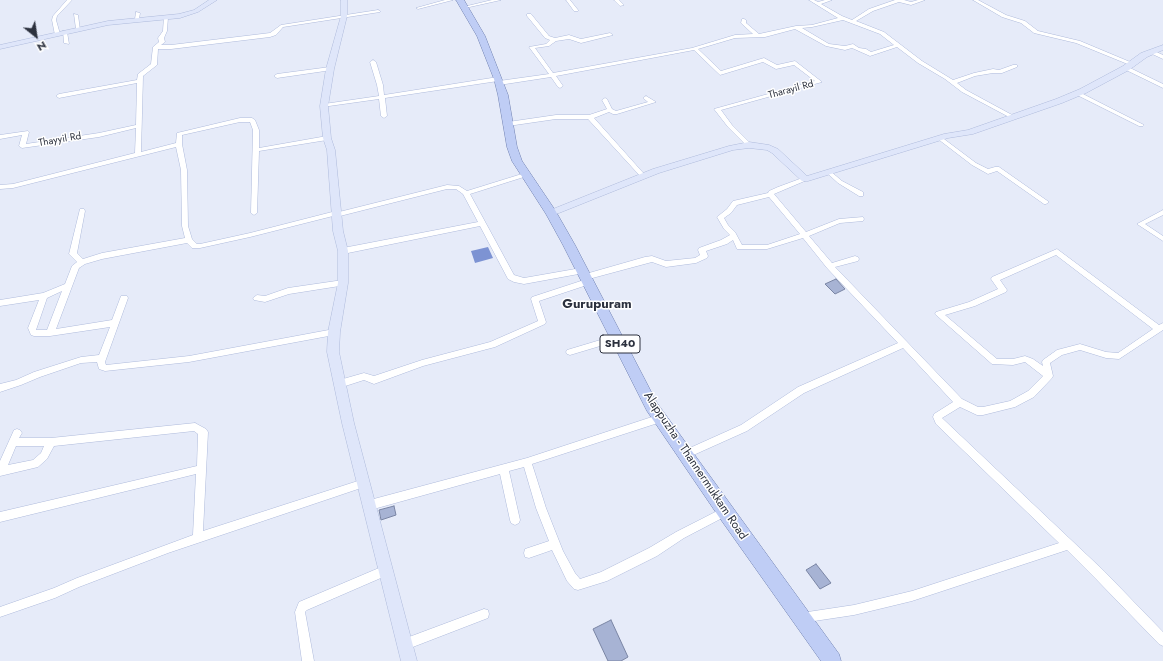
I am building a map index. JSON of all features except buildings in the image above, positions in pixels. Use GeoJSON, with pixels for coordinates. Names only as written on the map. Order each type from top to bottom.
{"type":"FeatureCollection","features":[{"type":"Feature","properties":{"kind":"main road"},"geometry":{"type":"LineString","coordinates":[[0,47],[138,16],[166,17],[188,14],[214,0]]}},
{"type":"Feature","properties":{"kind":"main road"},"geometry":{"type":"LineString","coordinates":[[344,0],[344,16],[330,69],[324,106],[331,150],[336,214],[342,251],[343,283],[334,332],[333,352],[339,384],[409,661]]}},
{"type":"Feature","properties":{"kind":"main road","name":"Alappuzha - Thannermukkam Road"},"geometry":{"type":"LineString","coordinates":[[463,4],[481,36],[499,81],[505,101],[512,147],[517,161],[551,213],[652,407],[832,661]]}},
{"type":"Feature","properties":{"kind":"main road"},"geometry":{"type":"LineString","coordinates":[[551,213],[643,176],[713,154],[749,145],[763,146],[776,151],[805,179],[940,138],[970,132],[1011,116],[1060,101],[1078,93],[1163,47]]}},
{"type":"Feature","properties":{"kind":"street"},"geometry":{"type":"LineString","coordinates":[[57,34],[54,20],[55,16],[70,0]]}},
{"type":"Feature","properties":{"kind":"street"},"geometry":{"type":"LineString","coordinates":[[418,8],[451,0]]}},
{"type":"Feature","properties":{"kind":"street"},"geometry":{"type":"LineString","coordinates":[[463,4],[499,0]]}},
{"type":"Feature","properties":{"kind":"street"},"geometry":{"type":"LineString","coordinates":[[568,0],[576,10]]}},
{"type":"Feature","properties":{"kind":"street"},"geometry":{"type":"LineString","coordinates":[[616,0],[622,5]]}},
{"type":"Feature","properties":{"kind":"street"},"geometry":{"type":"LineString","coordinates":[[811,0],[844,18],[882,33],[920,62],[964,90],[1011,116]]}},
{"type":"Feature","properties":{"kind":"street"},"geometry":{"type":"LineString","coordinates":[[817,4],[830,0]]}},
{"type":"Feature","properties":{"kind":"street"},"geometry":{"type":"LineString","coordinates":[[853,22],[871,10],[899,0],[911,4],[923,0]]}},
{"type":"Feature","properties":{"kind":"street"},"geometry":{"type":"LineString","coordinates":[[977,1],[988,0]]}},
{"type":"Feature","properties":{"kind":"street"},"geometry":{"type":"LineString","coordinates":[[977,1],[1004,16],[1023,22],[1036,32],[1078,42],[1129,66],[1163,86]]}},
{"type":"Feature","properties":{"kind":"street"},"geometry":{"type":"LineString","coordinates":[[156,47],[270,35],[274,34],[281,26],[378,11]]}},
{"type":"Feature","properties":{"kind":"street"},"geometry":{"type":"LineString","coordinates":[[76,15],[78,29]]}},
{"type":"Feature","properties":{"kind":"street"},"geometry":{"type":"LineString","coordinates":[[529,15],[547,37],[554,40]]}},
{"type":"Feature","properties":{"kind":"street"},"geometry":{"type":"LineString","coordinates":[[138,154],[140,75],[154,65],[156,47],[162,42],[161,38],[165,31],[166,17]]}},
{"type":"Feature","properties":{"kind":"street"},"geometry":{"type":"LineString","coordinates":[[324,106],[381,97],[551,75],[695,49],[735,37],[757,35],[765,36],[796,27],[812,26],[844,18]]}},
{"type":"Feature","properties":{"kind":"street"},"geometry":{"type":"LineString","coordinates":[[744,20],[742,23],[757,35]]}},
{"type":"Feature","properties":{"kind":"street"},"geometry":{"type":"LineString","coordinates":[[796,27],[828,45],[845,48],[854,46],[857,49],[864,50],[870,54],[899,46]]}},
{"type":"Feature","properties":{"kind":"street"},"geometry":{"type":"LineString","coordinates":[[65,32],[67,43]]}},
{"type":"Feature","properties":{"kind":"street"},"geometry":{"type":"LineString","coordinates":[[560,86],[532,47],[547,45],[554,40],[569,37],[582,41],[610,35]]}},
{"type":"Feature","properties":{"kind":"street","name":"Tharayil Rd"},"geometry":{"type":"LineString","coordinates":[[695,49],[720,74],[764,60],[776,67],[795,63],[818,82],[717,109],[730,126],[749,145]]}},
{"type":"Feature","properties":{"kind":"street"},"geometry":{"type":"LineString","coordinates":[[1152,52],[1163,57]]}},
{"type":"Feature","properties":{"kind":"street"},"geometry":{"type":"LineString","coordinates":[[373,62],[380,85],[384,116]]}},
{"type":"Feature","properties":{"kind":"street"},"geometry":{"type":"LineString","coordinates":[[953,82],[993,71],[1000,72],[1015,66]]}},
{"type":"Feature","properties":{"kind":"street"},"geometry":{"type":"LineString","coordinates":[[278,76],[330,69]]}},
{"type":"Feature","properties":{"kind":"street"},"geometry":{"type":"LineString","coordinates":[[58,96],[140,81]]}},
{"type":"Feature","properties":{"kind":"street"},"geometry":{"type":"LineString","coordinates":[[1078,93],[1141,125]]}},
{"type":"Feature","properties":{"kind":"street"},"geometry":{"type":"LineString","coordinates":[[604,100],[610,110],[615,113],[653,102],[646,98]]}},
{"type":"Feature","properties":{"kind":"street"},"geometry":{"type":"LineString","coordinates":[[508,124],[556,117],[590,117],[610,110]]}},
{"type":"Feature","properties":{"kind":"street"},"geometry":{"type":"LineString","coordinates":[[590,117],[643,176]]}},
{"type":"Feature","properties":{"kind":"street"},"geometry":{"type":"LineString","coordinates":[[254,213],[256,130],[252,120],[240,120],[179,134],[179,144],[184,170],[185,226],[189,240],[195,246],[250,236],[447,187],[457,186],[466,193],[511,277],[516,280],[524,281],[585,277]]}},
{"type":"Feature","properties":{"kind":"street","name":"Thayyil Rd"},"geometry":{"type":"LineString","coordinates":[[0,137],[26,132],[22,146],[99,135],[138,126]]}},
{"type":"Feature","properties":{"kind":"street"},"geometry":{"type":"LineString","coordinates":[[256,150],[328,138]]}},
{"type":"Feature","properties":{"kind":"street"},"geometry":{"type":"LineString","coordinates":[[940,138],[974,164],[988,172],[997,168],[1046,202]]}},
{"type":"Feature","properties":{"kind":"street"},"geometry":{"type":"LineString","coordinates":[[0,187],[12,186],[179,144]]}},
{"type":"Feature","properties":{"kind":"street"},"geometry":{"type":"LineString","coordinates":[[829,172],[840,182],[861,194]]}},
{"type":"Feature","properties":{"kind":"street"},"geometry":{"type":"LineString","coordinates":[[466,193],[525,175]]}},
{"type":"Feature","properties":{"kind":"street"},"geometry":{"type":"LineString","coordinates":[[805,179],[771,192],[771,194],[735,203],[729,211],[720,217],[740,247],[767,247],[804,235],[839,221],[861,219]]}},
{"type":"Feature","properties":{"kind":"street"},"geometry":{"type":"LineString","coordinates":[[771,194],[830,266],[959,402],[977,411],[1012,404],[1032,394],[1049,376]]}},
{"type":"Feature","properties":{"kind":"street"},"geometry":{"type":"LineString","coordinates":[[82,211],[73,254],[82,262]]}},
{"type":"Feature","properties":{"kind":"street"},"geometry":{"type":"LineString","coordinates":[[1163,212],[1140,224],[1163,239]]}},
{"type":"Feature","properties":{"kind":"street"},"geometry":{"type":"LineString","coordinates":[[342,251],[483,223]]}},
{"type":"Feature","properties":{"kind":"street"},"geometry":{"type":"LineString","coordinates":[[339,384],[364,376],[374,380],[422,363],[492,345],[542,322],[535,299],[585,277],[645,260],[652,259],[666,264],[696,260],[704,256],[702,250],[724,242],[734,236]]}},
{"type":"Feature","properties":{"kind":"street"},"geometry":{"type":"LineString","coordinates":[[50,333],[76,266],[82,262],[102,256],[189,240]]}},
{"type":"Feature","properties":{"kind":"street"},"geometry":{"type":"LineString","coordinates":[[1057,252],[1098,284],[1160,327],[1119,356],[1106,355],[1080,346],[1060,352],[1046,362],[1049,376],[1030,361],[1025,359],[1013,362],[995,362],[939,314],[972,304],[1003,290],[995,279],[1057,252]]}},
{"type":"Feature","properties":{"kind":"street"},"geometry":{"type":"LineString","coordinates":[[830,266],[855,259]]}},
{"type":"Feature","properties":{"kind":"street"},"geometry":{"type":"LineString","coordinates":[[257,298],[265,298],[288,291],[343,283]]}},
{"type":"Feature","properties":{"kind":"street"},"geometry":{"type":"LineString","coordinates":[[0,303],[44,296],[68,286]]}},
{"type":"Feature","properties":{"kind":"street"},"geometry":{"type":"LineString","coordinates":[[44,296],[32,330],[37,334],[115,323]]}},
{"type":"Feature","properties":{"kind":"street"},"geometry":{"type":"LineString","coordinates":[[124,298],[102,358],[102,367],[105,368],[150,364],[196,357],[334,332]]}},
{"type":"Feature","properties":{"kind":"street"},"geometry":{"type":"LineString","coordinates":[[570,352],[617,338]]}},
{"type":"Feature","properties":{"kind":"street"},"geometry":{"type":"LineString","coordinates":[[686,454],[744,428],[801,390],[904,344]]}},
{"type":"Feature","properties":{"kind":"street"},"geometry":{"type":"LineString","coordinates":[[0,388],[81,360],[102,358]]}},
{"type":"Feature","properties":{"kind":"street"},"geometry":{"type":"LineString","coordinates":[[959,402],[937,416],[939,421],[1068,545],[1163,640]]}},
{"type":"Feature","properties":{"kind":"street"},"geometry":{"type":"LineString","coordinates":[[370,506],[504,469],[661,418]]}},
{"type":"Feature","properties":{"kind":"street"},"geometry":{"type":"LineString","coordinates":[[0,472],[15,438],[51,442],[196,427],[203,432],[198,538]]}},
{"type":"Feature","properties":{"kind":"street"},"geometry":{"type":"LineString","coordinates":[[0,472],[35,464],[44,456],[51,442]]}},
{"type":"Feature","properties":{"kind":"street"},"geometry":{"type":"LineString","coordinates":[[527,462],[541,508],[555,544],[571,577],[578,585],[603,577],[725,512]]}},
{"type":"Feature","properties":{"kind":"street"},"geometry":{"type":"LineString","coordinates":[[0,517],[201,469]]}},
{"type":"Feature","properties":{"kind":"street"},"geometry":{"type":"LineString","coordinates":[[504,469],[515,520]]}},
{"type":"Feature","properties":{"kind":"street"},"geometry":{"type":"LineString","coordinates":[[0,612],[55,593],[77,583],[198,538],[364,483]]}},
{"type":"Feature","properties":{"kind":"street"},"geometry":{"type":"LineString","coordinates":[[529,553],[555,544]]}},
{"type":"Feature","properties":{"kind":"street"},"geometry":{"type":"LineString","coordinates":[[802,618],[854,610],[912,596],[1068,545]]}},
{"type":"Feature","properties":{"kind":"street"},"geometry":{"type":"LineString","coordinates":[[308,661],[300,612],[303,606],[386,570]]}},
{"type":"Feature","properties":{"kind":"street"},"geometry":{"type":"LineString","coordinates":[[405,644],[484,614]]}},
{"type":"Feature","properties":{"kind":"water"},"geometry":{"type":"Polygon","coordinates":[[[488,247],[493,258],[475,263],[471,251],[488,247]]]}},
{"type":"Feature","properties":{"kind":"district","name":"Gurupuram"},"geometry":{"type":"Point","coordinates":[597,305]}}]}
